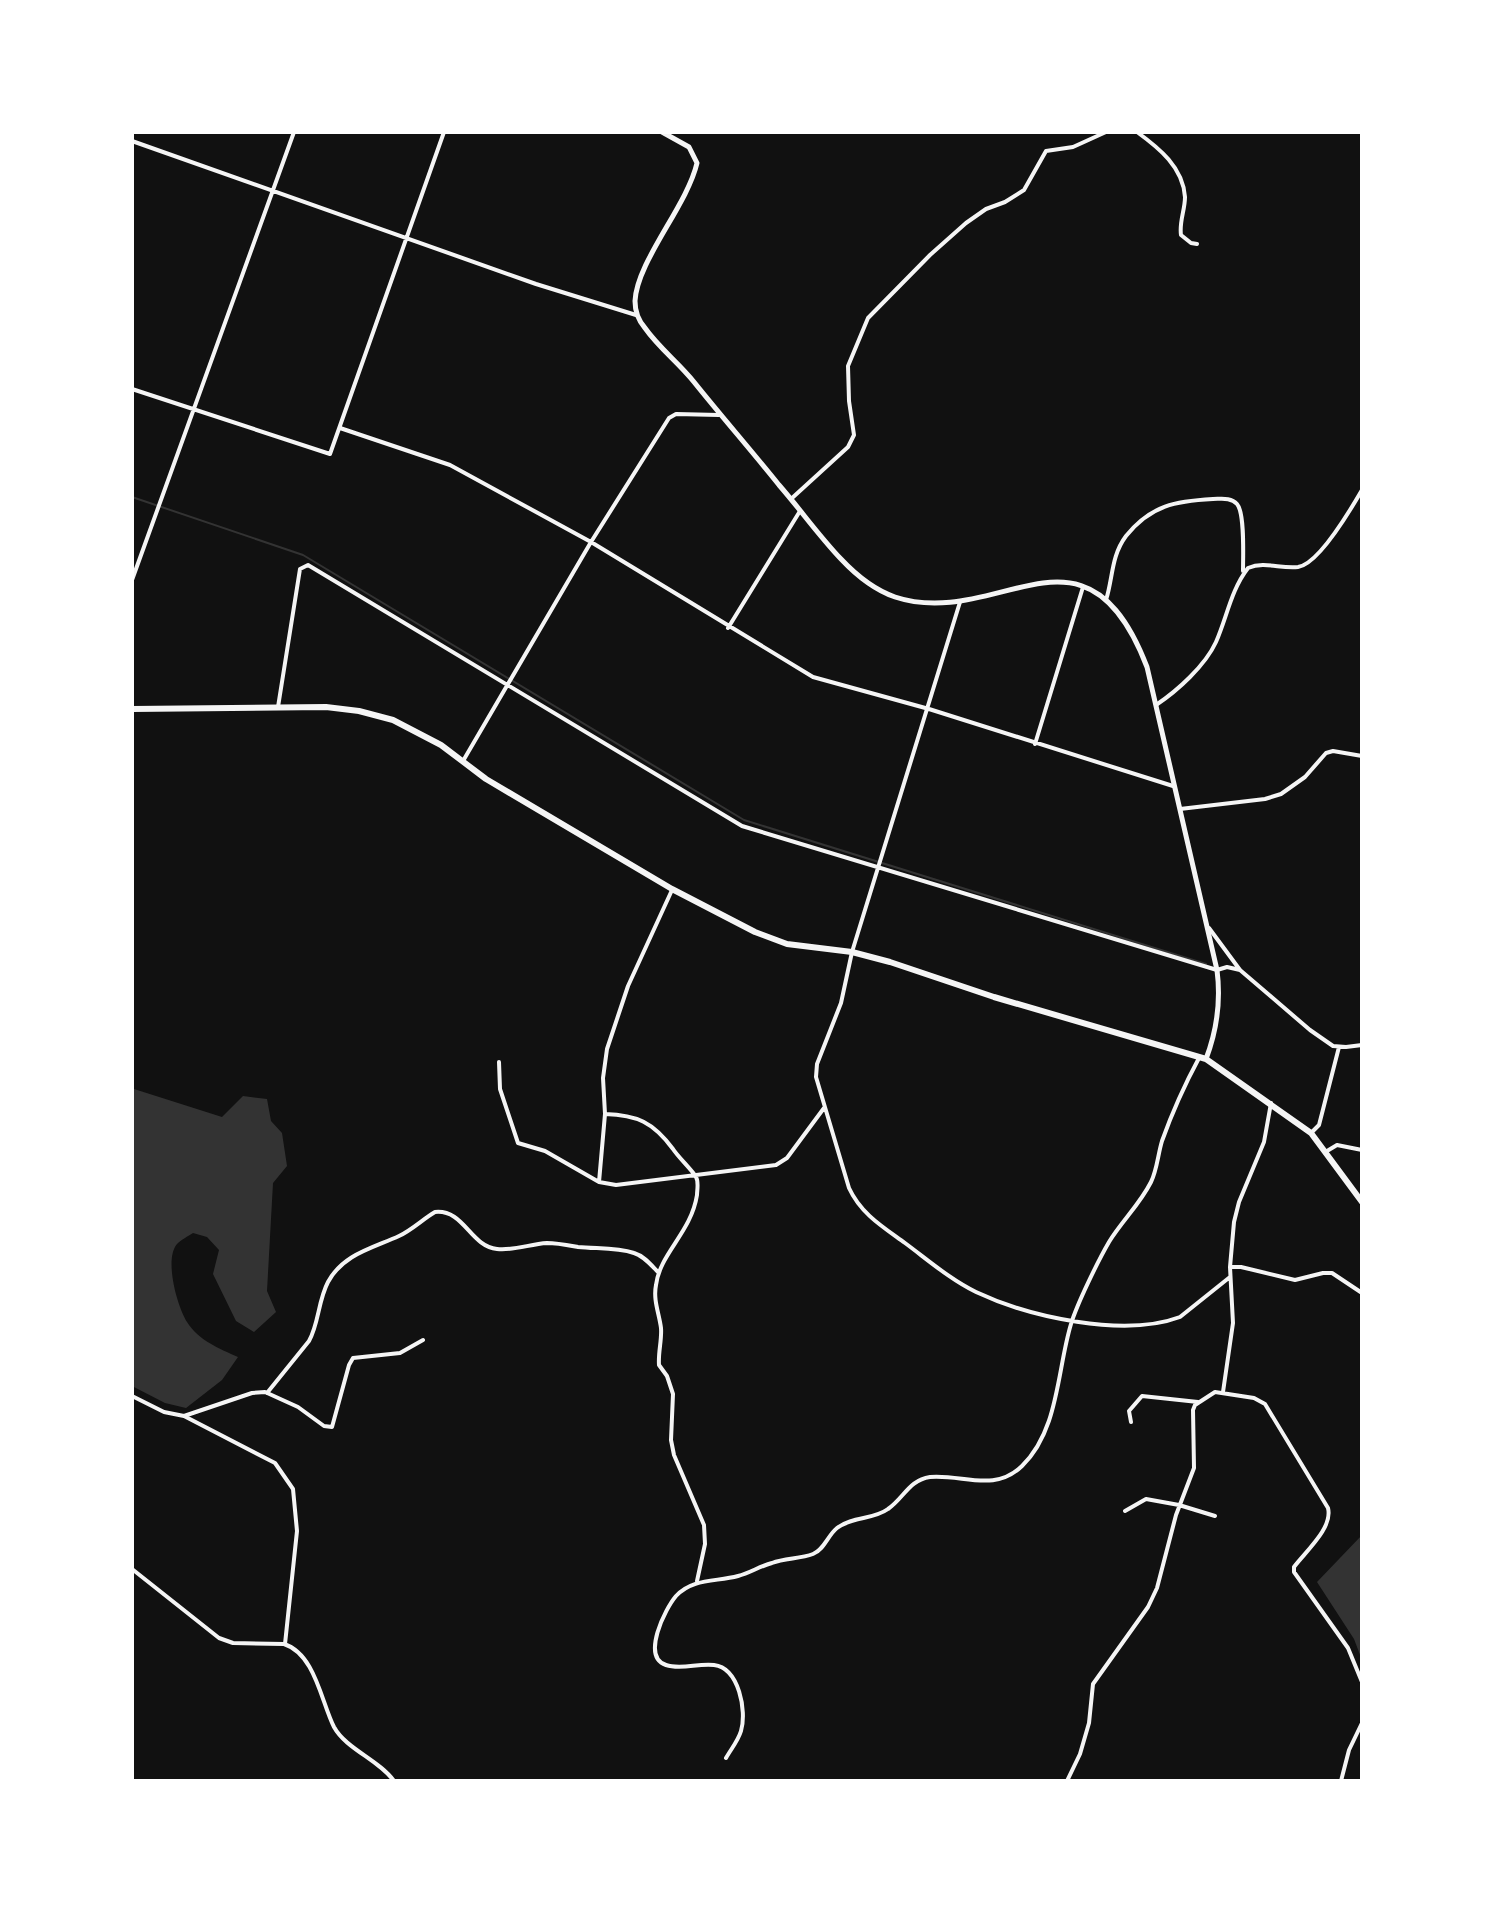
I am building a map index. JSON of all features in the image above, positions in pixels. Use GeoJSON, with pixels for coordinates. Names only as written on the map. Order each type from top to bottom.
{"type":"FeatureCollection","features":[{"type":"Feature","properties":{"kind":"main road"},"geometry":{"type":"LineString","coordinates":[[662,132],[689,147],[697,163],[640,283],[635,299],[636,315],[841,559],[875,587],[895,597],[936,604],[960,602],[1025,584],[1054,581],[1083,587],[1106,600],[1130,628],[1147,667],[1217,970],[1216,1028],[1203,1058]]}},
{"type":"Feature","properties":{"kind":"main road"},"geometry":{"type":"LineString","coordinates":[[132,709],[343,708],[378,715],[419,732],[486,779],[672,889],[770,938],[803,947],[852,952],[1062,1018],[1203,1058],[1271,1102],[1311,1133],[1362,1202]]}},
{"type":"Feature","properties":{"kind":"street"},"geometry":{"type":"LineString","coordinates":[[132,580],[294,132]]}},
{"type":"Feature","properties":{"kind":"street"},"geometry":{"type":"LineString","coordinates":[[132,389],[330,454],[444,132]]}},
{"type":"Feature","properties":{"kind":"street"},"geometry":{"type":"LineString","coordinates":[[791,499],[848,447],[854,435],[848,366],[862,329],[883,301],[966,223],[1024,190],[1046,151],[1073,147],[1106,132]]}},
{"type":"Feature","properties":{"kind":"street"},"geometry":{"type":"LineString","coordinates":[[1137,132],[1161,151],[1177,170],[1185,198],[1181,235],[1197,244]]}},
{"type":"Feature","properties":{"kind":"street"},"geometry":{"type":"LineString","coordinates":[[132,141],[536,284],[636,315]]}},
{"type":"Feature","properties":{"kind":"street"},"geometry":{"type":"LineString","coordinates":[[463,761],[591,542],[669,418],[676,414],[719,415]]}},
{"type":"Feature","properties":{"kind":"street"},"geometry":{"type":"LineString","coordinates":[[340,428],[450,465],[591,542],[813,677],[929,709],[1173,786]]}},
{"type":"Feature","properties":{"kind":"street"},"geometry":{"type":"LineString","coordinates":[[1156,705],[1196,668],[1213,647],[1243,573],[1256,564],[1306,565],[1333,534],[1362,490]]}},
{"type":"Feature","properties":{"kind":"street"},"geometry":{"type":"LineString","coordinates":[[1106,600],[1111,585],[1109,573],[1126,536],[1151,514],[1172,502],[1221,499],[1238,504],[1243,573]]}},
{"type":"Feature","properties":{"kind":"street"},"geometry":{"type":"LineString","coordinates":[[728,628],[800,511]]}},
{"type":"Feature","properties":{"kind":"street"},"geometry":{"type":"LineString","coordinates":[[278,707],[300,569],[308,565],[742,826],[1217,970],[1227,967],[1240,970]]}},
{"type":"Feature","properties":{"kind":"street"},"geometry":{"type":"LineString","coordinates":[[1035,744],[1083,587]]}},
{"type":"Feature","properties":{"kind":"street"},"geometry":{"type":"LineString","coordinates":[[960,602],[852,952],[841,1003],[817,1064],[818,1087],[849,1188],[871,1218],[973,1290],[1071,1323],[1126,1325],[1171,1320],[1180,1317],[1230,1277]]}},
{"type":"Feature","properties":{"kind":"street"},"geometry":{"type":"LineString","coordinates":[[1180,809],[1265,799],[1292,787],[1326,753],[1333,751],[1362,756]]}},
{"type":"Feature","properties":{"kind":"street"},"geometry":{"type":"LineString","coordinates":[[599,1182],[607,1049],[628,986],[672,889]]}},
{"type":"Feature","properties":{"kind":"street"},"geometry":{"type":"LineString","coordinates":[[1209,928],[1240,970],[1310,1030],[1339,1047],[1362,1045]]}},
{"type":"Feature","properties":{"kind":"street"},"geometry":{"type":"LineString","coordinates":[[1311,1133],[1319,1125],[1339,1047]]}},
{"type":"Feature","properties":{"kind":"street"},"geometry":{"type":"LineString","coordinates":[[726,1758],[738,1738],[743,1719],[735,1682],[725,1668],[678,1667],[664,1664],[656,1657],[654,1649],[665,1613],[677,1596],[697,1582],[736,1577],[768,1563],[815,1554],[841,1525],[889,1509],[911,1485],[923,1479],[999,1480],[1023,1465],[1034,1451],[1056,1396],[1071,1323],[1109,1242],[1152,1180],[1162,1141],[1203,1058]]}},
{"type":"Feature","properties":{"kind":"street"},"geometry":{"type":"LineString","coordinates":[[499,1062],[500,1089],[518,1143],[558,1158],[599,1182],[632,1185],[776,1165],[787,1158],[824,1107]]}},
{"type":"Feature","properties":{"kind":"street"},"geometry":{"type":"LineString","coordinates":[[1223,1392],[1233,1323],[1230,1267],[1234,1222],[1264,1142],[1271,1102]]}},
{"type":"Feature","properties":{"kind":"street"},"geometry":{"type":"LineString","coordinates":[[605,1114],[628,1115],[645,1121],[661,1134],[696,1176],[695,1206],[659,1273],[655,1296],[661,1330],[659,1365],[667,1376],[673,1394],[671,1440],[674,1455],[700,1512],[705,1537],[697,1582]]}},
{"type":"Feature","properties":{"kind":"street"},"geometry":{"type":"LineString","coordinates":[[1327,1151],[1337,1145],[1362,1150]]}},
{"type":"Feature","properties":{"kind":"street"},"geometry":{"type":"LineString","coordinates":[[267,1393],[314,1333],[322,1296],[336,1270],[365,1249],[397,1238],[435,1212],[451,1214],[459,1219],[487,1247],[508,1250],[548,1243],[633,1252],[659,1273]]}},
{"type":"Feature","properties":{"kind":"street"},"geometry":{"type":"LineString","coordinates":[[1230,1267],[1295,1280],[1332,1273],[1362,1293]]}},
{"type":"Feature","properties":{"kind":"street"},"geometry":{"type":"LineString","coordinates":[[184,1416],[252,1393],[267,1393],[298,1407],[324,1426],[332,1427],[353,1358],[389,1356],[423,1340]]}},
{"type":"Feature","properties":{"kind":"street"},"geometry":{"type":"LineString","coordinates":[[1067,1781],[1080,1754],[1089,1723],[1093,1684],[1148,1607],[1157,1588],[1179,1505],[1194,1468],[1193,1410],[1198,1402],[1215,1392],[1254,1398],[1265,1404],[1328,1508],[1330,1515],[1327,1525],[1294,1567],[1294,1572],[1348,1648],[1362,1682]]}},
{"type":"Feature","properties":{"kind":"street"},"geometry":{"type":"LineString","coordinates":[[132,1396],[164,1412],[184,1416],[275,1463],[293,1489],[297,1531],[285,1644]]}},
{"type":"Feature","properties":{"kind":"street"},"geometry":{"type":"LineString","coordinates":[[1131,1422],[1129,1411],[1142,1396],[1198,1402]]}},
{"type":"Feature","properties":{"kind":"street"},"geometry":{"type":"LineString","coordinates":[[1125,1511],[1146,1499],[1215,1516]]}},
{"type":"Feature","properties":{"kind":"street"},"geometry":{"type":"LineString","coordinates":[[132,1569],[219,1638],[233,1643],[292,1646],[306,1663],[339,1734],[380,1764],[394,1781]]}},
{"type":"Feature","properties":{"kind":"street"},"geometry":{"type":"LineString","coordinates":[[1341,1781],[1349,1750],[1362,1723]]}},
{"type":"Feature","properties":{"kind":"shaded area"},"geometry":{"type":"Polygon","coordinates":[[[132,1086],[222,1117],[243,1096],[267,1099],[271,1121],[282,1133],[287,1166],[273,1183],[267,1291],[276,1312],[254,1332],[236,1321],[213,1274],[219,1250],[207,1237],[193,1233],[173,1251],[173,1283],[187,1322],[203,1339],[238,1357],[222,1380],[186,1408],[165,1403],[132,1386],[132,1086]]]}},
{"type":"Feature","properties":{"kind":"shaded area"},"geometry":{"type":"Polygon","coordinates":[[[1362,1535],[1362,1660],[1354,1639],[1317,1582],[1362,1535]]]}},
{"type":"Feature","properties":{"kind":"waterway"},"geometry":{"type":"LineString","coordinates":[[132,497],[303,555],[744,820],[1206,964]]}}]}
